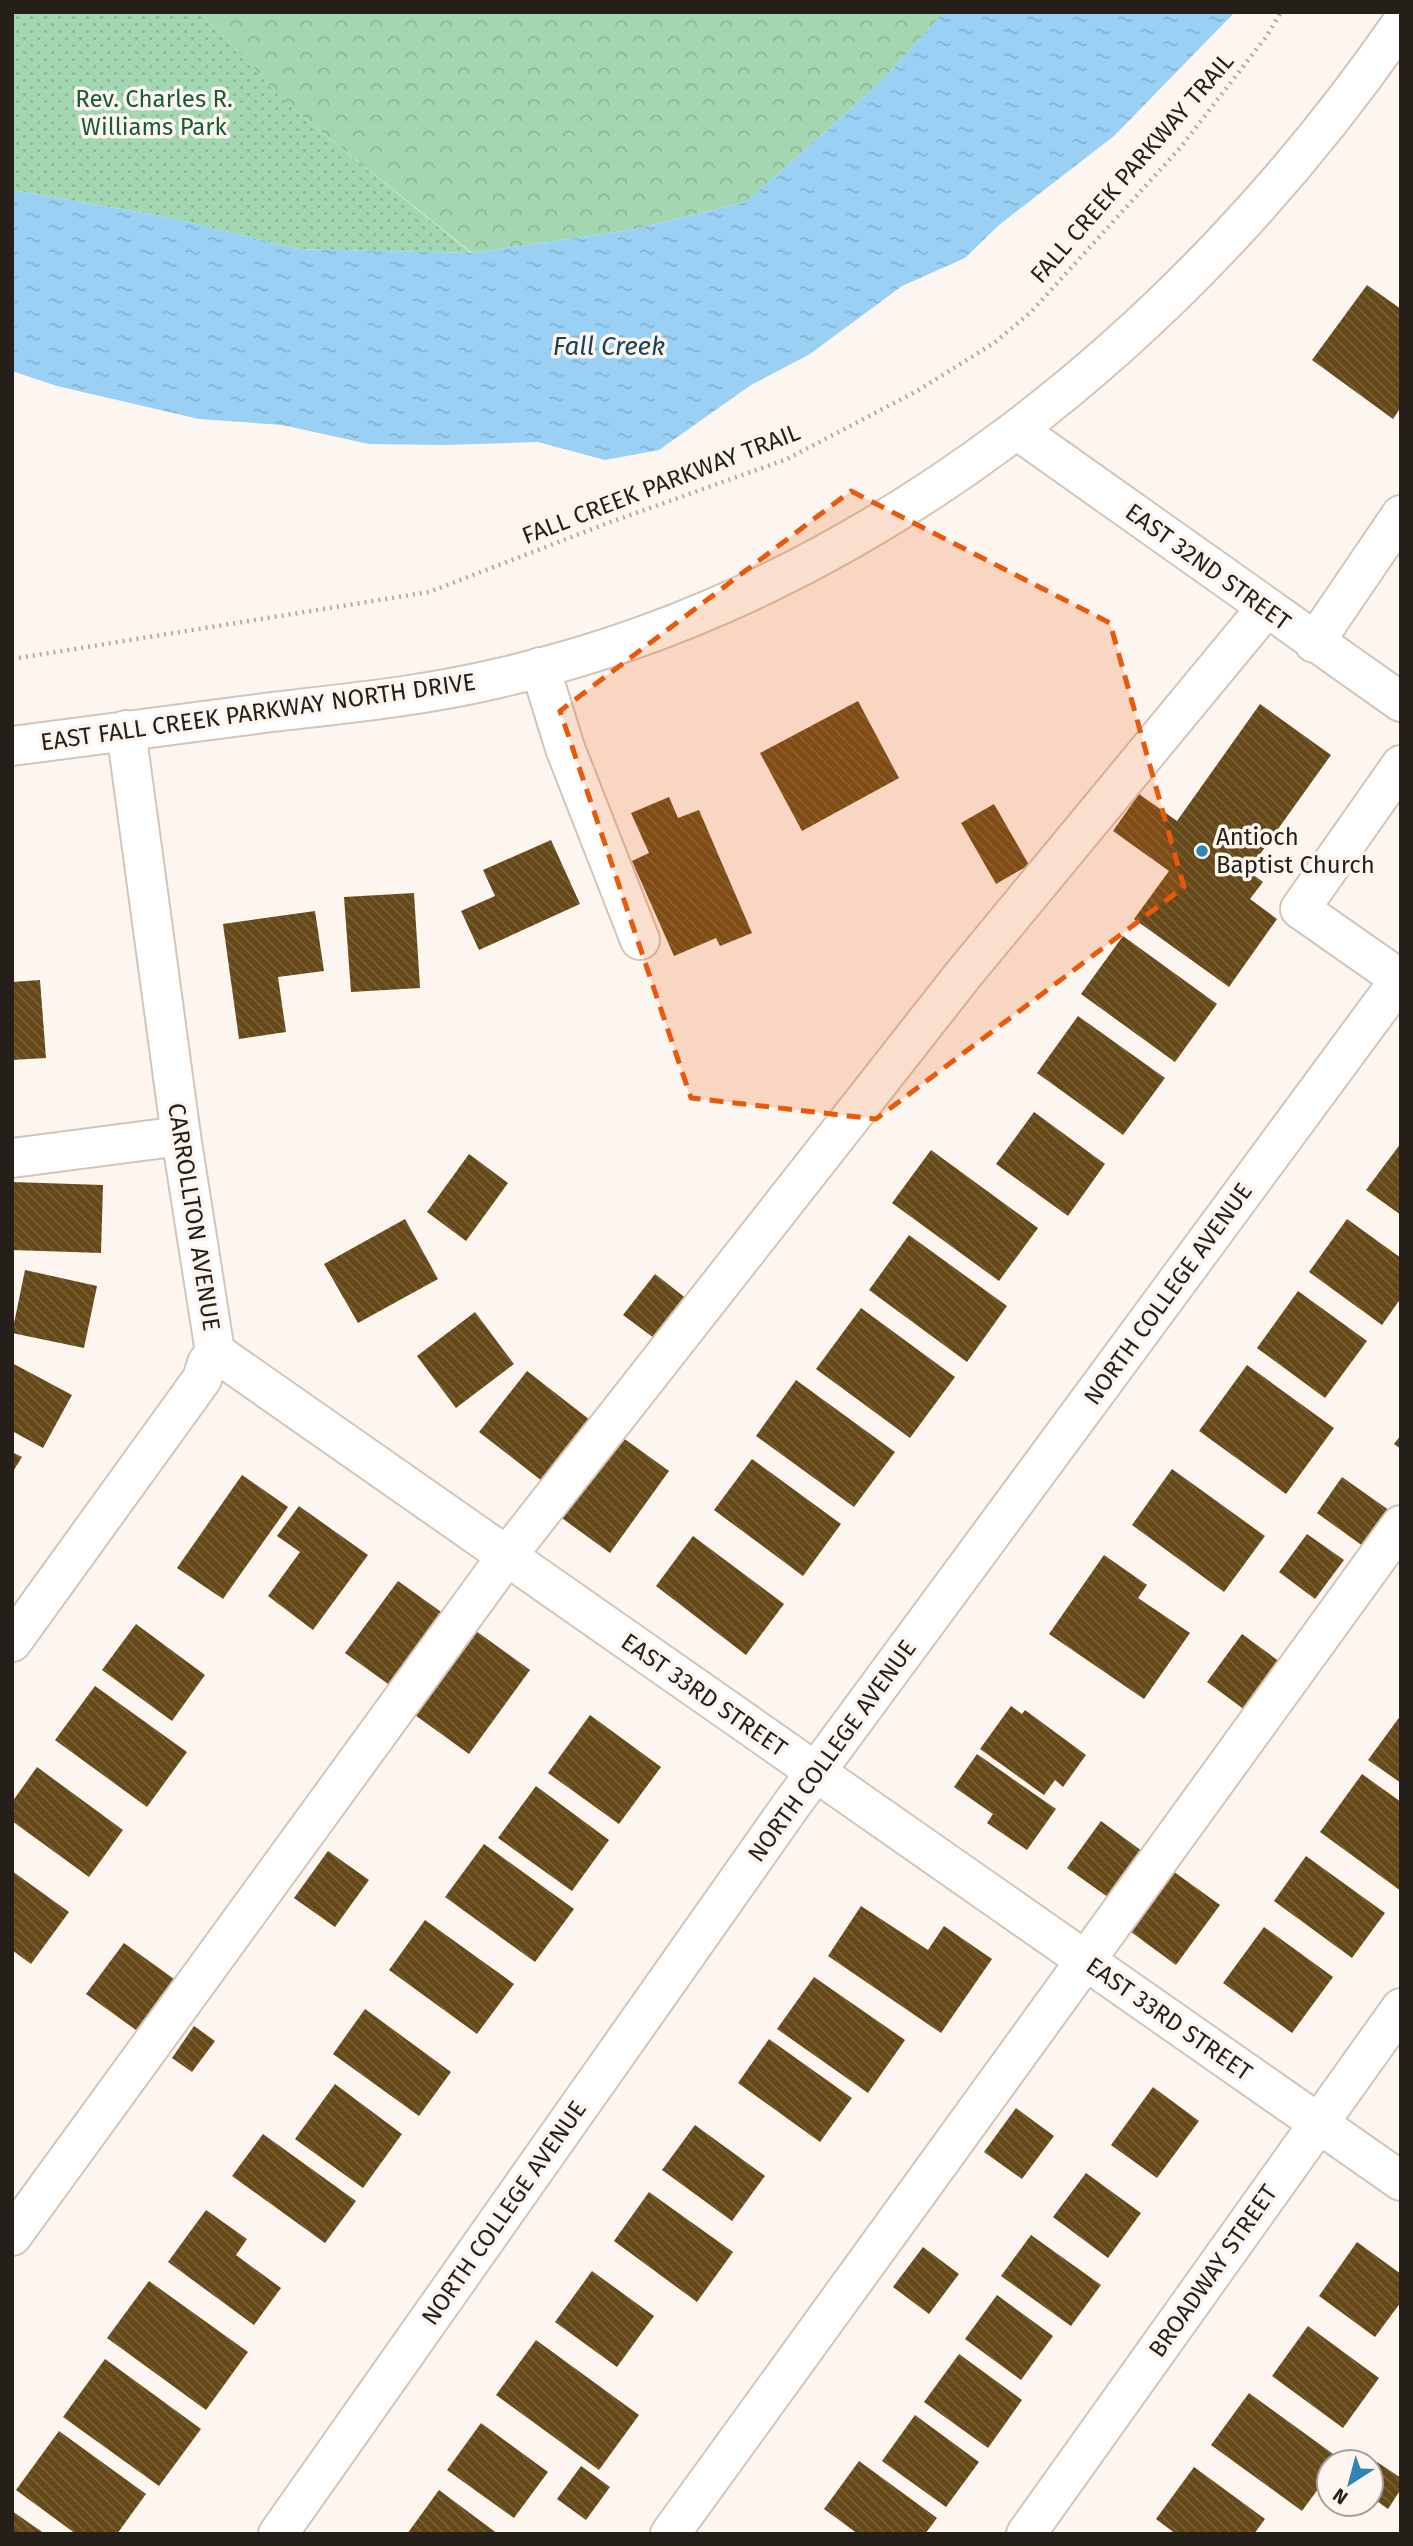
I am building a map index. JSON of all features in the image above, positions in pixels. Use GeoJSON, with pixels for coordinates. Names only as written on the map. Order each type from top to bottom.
{"type":"FeatureCollection","features":[{"type":"Feature","properties":{"kind":"street","name":"EAST FALL CREEK PARKWAY NORTH DRIVE"},"geometry":{"type":"LineString","coordinates":[[12,746],[414,695],[505,677],[664,627],[767,583],[881,522],[1017,430],[1143,323],[1230,236],[1280,181],[1323,130],[1401,24]]}},
{"type":"Feature","properties":{"kind":"street","name":"EAST 32ND STREET"},"geometry":{"type":"LineString","coordinates":[[1017,430],[1314,643],[1401,702]]}},
{"type":"Feature","properties":{"kind":"street"},"geometry":{"type":"LineString","coordinates":[[1314,643],[1401,515]]}},
{"type":"Feature","properties":{"kind":"street"},"geometry":{"type":"LineString","coordinates":[[12,2236],[506,1557],[962,975],[1266,608]]}},
{"type":"Feature","properties":{"kind":"street"},"geometry":{"type":"LineString","coordinates":[[540,667],[565,748],[640,940]]}},
{"type":"Feature","properties":{"kind":"street","name":"CARROLLTON AVENUE"},"geometry":{"type":"LineString","coordinates":[[12,1642],[202,1379],[207,1363],[215,1352],[181,1136],[126,730]]}},
{"type":"Feature","properties":{"kind":"street"},"geometry":{"type":"LineString","coordinates":[[1400,979],[1300,909],[1401,765]]}},
{"type":"Feature","properties":{"kind":"street","name":"NORTH COLLEGE AVENUE"},"geometry":{"type":"LineString","coordinates":[[278,2534],[815,1772],[1400,979]]}},
{"type":"Feature","properties":{"kind":"street"},"geometry":{"type":"LineString","coordinates":[[12,1158],[181,1136]]}},
{"type":"Feature","properties":{"kind":"street","name":"EAST 33RD STREET"},"geometry":{"type":"LineString","coordinates":[[215,1352],[1401,2181]]}},
{"type":"Feature","properties":{"kind":"street"},"geometry":{"type":"LineString","coordinates":[[670,2534],[1401,1525]]}},
{"type":"Feature","properties":{"kind":"street","name":"BROADWAY STREET"},"geometry":{"type":"LineString","coordinates":[[1026,2534],[1401,2008]]}},
{"type":"Feature","properties":{"kind":"path","name":"FALL CREEK PARKWAY TRAIL"},"geometry":{"type":"LineString","coordinates":[[12,659],[429,592],[608,523],[787,459],[917,391],[994,343],[1031,312],[1180,148],[1266,37],[1281,12]]}},
{"type":"Feature","properties":{"kind":"highlighted area"},"geometry":{"type":"Polygon","coordinates":[[[851,491],[1110,623],[1184,887],[876,1119],[691,1098],[560,711],[851,491]]]}},
{"type":"Feature","properties":{"kind":"green space","name":"Rev. Charles R. Williams Park"},"geometry":{"type":"Polygon","coordinates":[[[12,12],[200,12],[288,105],[471,253],[298,249],[172,218],[12,190],[12,12]]]}},
{"type":"Feature","properties":{"kind":"green space"},"geometry":{"type":"Polygon","coordinates":[[[200,12],[944,12],[881,82],[746,202],[631,230],[472,253],[288,105],[200,12]]]}},
{"type":"Feature","properties":{"kind":"water","name":"Fall Creek"},"geometry":{"type":"Polygon","coordinates":[[[944,12],[1235,12],[1114,136],[999,225],[965,258],[902,286],[810,354],[751,385],[659,450],[605,460],[538,442],[369,444],[282,425],[199,419],[57,386],[12,371],[12,190],[172,218],[298,249],[472,253],[631,230],[746,202],[881,82],[944,12]]]}},
{"type":"Feature","properties":{"kind":"building"},"geometry":{"type":"Polygon","coordinates":[[[1367,285],[1401,309],[1401,407],[1393,419],[1312,360],[1367,285]]]}},
{"type":"Feature","properties":{"kind":"building"},"geometry":{"type":"Polygon","coordinates":[[[858,701],[899,778],[802,831],[760,753],[858,701]]]}},
{"type":"Feature","properties":{"kind":"building","name":"Antioch Baptist Church"},"geometry":{"type":"Polygon","coordinates":[[[1260,704],[1331,755],[1248,871],[1263,882],[1250,899],[1277,919],[1229,987],[1134,919],[1169,871],[1113,831],[1139,794],[1177,821],[1260,704]]]}},
{"type":"Feature","properties":{"kind":"building"},"geometry":{"type":"Polygon","coordinates":[[[669,797],[678,818],[699,810],[752,933],[720,946],[716,938],[674,956],[632,861],[649,853],[631,813],[669,797]]]}},
{"type":"Feature","properties":{"kind":"building"},"geometry":{"type":"Polygon","coordinates":[[[994,804],[1029,865],[996,884],[961,823],[994,804]]]}},
{"type":"Feature","properties":{"kind":"building"},"geometry":{"type":"Polygon","coordinates":[[[551,840],[580,904],[479,950],[461,911],[495,896],[483,870],[551,840]]]}},
{"type":"Feature","properties":{"kind":"building"},"geometry":{"type":"Polygon","coordinates":[[[414,893],[420,988],[351,992],[344,897],[414,893]]]}},
{"type":"Feature","properties":{"kind":"building"},"geometry":{"type":"Polygon","coordinates":[[[315,911],[324,971],[278,977],[286,1032],[239,1039],[223,924],[315,911]]]}},
{"type":"Feature","properties":{"kind":"building"},"geometry":{"type":"Polygon","coordinates":[[[1123,936],[1217,1004],[1175,1062],[1081,994],[1123,936]]]}},
{"type":"Feature","properties":{"kind":"building"},"geometry":{"type":"Polygon","coordinates":[[[40,980],[46,1058],[12,1060],[12,982],[40,980]]]}},
{"type":"Feature","properties":{"kind":"building"},"geometry":{"type":"Polygon","coordinates":[[[1078,1016],[1165,1078],[1123,1135],[1037,1073],[1078,1016]]]}},
{"type":"Feature","properties":{"kind":"building"},"geometry":{"type":"Polygon","coordinates":[[[1034,1112],[1105,1164],[1068,1216],[996,1164],[1034,1112]]]}},
{"type":"Feature","properties":{"kind":"building"},"geometry":{"type":"Polygon","coordinates":[[[1401,1143],[1401,1215],[1366,1190],[1401,1143]]]}},
{"type":"Feature","properties":{"kind":"building"},"geometry":{"type":"Polygon","coordinates":[[[931,1150],[1038,1228],[999,1281],[892,1203],[931,1150]]]}},
{"type":"Feature","properties":{"kind":"building"},"geometry":{"type":"Polygon","coordinates":[[[469,1154],[508,1183],[466,1241],[427,1212],[469,1154]]]}},
{"type":"Feature","properties":{"kind":"building"},"geometry":{"type":"Polygon","coordinates":[[[12,1182],[103,1185],[101,1253],[12,1250],[12,1182]]]}},
{"type":"Feature","properties":{"kind":"building"},"geometry":{"type":"Polygon","coordinates":[[[405,1219],[438,1279],[358,1323],[324,1264],[405,1219]]]}},
{"type":"Feature","properties":{"kind":"building"},"geometry":{"type":"Polygon","coordinates":[[[1347,1219],[1401,1258],[1401,1298],[1382,1325],[1309,1272],[1347,1219]]]}},
{"type":"Feature","properties":{"kind":"building"},"geometry":{"type":"Polygon","coordinates":[[[909,1235],[1007,1306],[967,1362],[869,1290],[909,1235]]]}},
{"type":"Feature","properties":{"kind":"building"},"geometry":{"type":"Polygon","coordinates":[[[25,1270],[97,1286],[84,1348],[12,1333],[25,1270]]]}},
{"type":"Feature","properties":{"kind":"building"},"geometry":{"type":"Polygon","coordinates":[[[655,1274],[692,1303],[662,1344],[623,1315],[655,1274]]]}},
{"type":"Feature","properties":{"kind":"building"},"geometry":{"type":"Polygon","coordinates":[[[1298,1291],[1367,1341],[1325,1398],[1257,1348],[1298,1291]]]}},
{"type":"Feature","properties":{"kind":"building"},"geometry":{"type":"Polygon","coordinates":[[[861,1308],[955,1377],[910,1438],[816,1369],[861,1308]]]}},
{"type":"Feature","properties":{"kind":"building"},"geometry":{"type":"Polygon","coordinates":[[[475,1312],[514,1364],[456,1408],[417,1356],[475,1312]]]}},
{"type":"Feature","properties":{"kind":"building"},"geometry":{"type":"Polygon","coordinates":[[[12,1363],[72,1395],[43,1448],[12,1431],[12,1363]]]}},
{"type":"Feature","properties":{"kind":"building"},"geometry":{"type":"Polygon","coordinates":[[[1247,1365],[1334,1428],[1286,1494],[1199,1431],[1247,1365]]]}},
{"type":"Feature","properties":{"kind":"building"},"geometry":{"type":"Polygon","coordinates":[[[527,1371],[590,1420],[542,1481],[479,1432],[527,1371]]]}},
{"type":"Feature","properties":{"kind":"building"},"geometry":{"type":"Polygon","coordinates":[[[796,1380],[895,1452],[854,1507],[756,1436],[796,1380]]]}},
{"type":"Feature","properties":{"kind":"building"},"geometry":{"type":"Polygon","coordinates":[[[619,1435],[669,1471],[610,1553],[559,1516],[619,1435]]]}},
{"type":"Feature","properties":{"kind":"building"},"geometry":{"type":"Polygon","coordinates":[[[1401,1435],[1401,1449],[1394,1444],[1401,1435]]]}},
{"type":"Feature","properties":{"kind":"building"},"geometry":{"type":"Polygon","coordinates":[[[12,1452],[22,1457],[12,1473],[12,1452]]]}},
{"type":"Feature","properties":{"kind":"building"},"geometry":{"type":"Polygon","coordinates":[[[752,1459],[841,1524],[803,1576],[714,1510],[752,1459]]]}},
{"type":"Feature","properties":{"kind":"building"},"geometry":{"type":"Polygon","coordinates":[[[1172,1469],[1265,1536],[1224,1592],[1132,1525],[1172,1469]]]}},
{"type":"Feature","properties":{"kind":"building"},"geometry":{"type":"Polygon","coordinates":[[[242,1475],[288,1507],[223,1599],[177,1568],[242,1475]]]}},
{"type":"Feature","properties":{"kind":"building"},"geometry":{"type":"Polygon","coordinates":[[[1342,1477],[1393,1513],[1367,1549],[1317,1513],[1342,1477]]]}},
{"type":"Feature","properties":{"kind":"building"},"geometry":{"type":"Polygon","coordinates":[[[299,1506],[368,1555],[313,1630],[268,1596],[300,1552],[277,1536],[299,1506]]]}},
{"type":"Feature","properties":{"kind":"building"},"geometry":{"type":"Polygon","coordinates":[[[1307,1534],[1344,1560],[1315,1599],[1279,1572],[1307,1534]]]}},
{"type":"Feature","properties":{"kind":"building"},"geometry":{"type":"Polygon","coordinates":[[[693,1536],[784,1604],[746,1655],[656,1586],[693,1536]]]}},
{"type":"Feature","properties":{"kind":"building"},"geometry":{"type":"Polygon","coordinates":[[[1104,1555],[1147,1585],[1138,1598],[1190,1633],[1144,1699],[1049,1634],[1104,1555]]]}},
{"type":"Feature","properties":{"kind":"building"},"geometry":{"type":"Polygon","coordinates":[[[398,1581],[444,1614],[391,1686],[345,1653],[398,1581]]]}},
{"type":"Feature","properties":{"kind":"building"},"geometry":{"type":"Polygon","coordinates":[[[136,1624],[205,1675],[172,1721],[102,1670],[136,1624]]]}},
{"type":"Feature","properties":{"kind":"building"},"geometry":{"type":"Polygon","coordinates":[[[476,1631],[530,1670],[469,1754],[415,1715],[476,1631]]]}},
{"type":"Feature","properties":{"kind":"building"},"geometry":{"type":"Polygon","coordinates":[[[1242,1634],[1280,1662],[1245,1710],[1207,1682],[1242,1634]]]}},
{"type":"Feature","properties":{"kind":"building"},"geometry":{"type":"Polygon","coordinates":[[[95,1686],[187,1752],[147,1807],[55,1740],[95,1686]]]}},
{"type":"Feature","properties":{"kind":"building"},"geometry":{"type":"Polygon","coordinates":[[[1011,1706],[1022,1714],[1025,1710],[1086,1755],[1063,1787],[1055,1780],[1044,1795],[980,1749],[1011,1706]]]}},
{"type":"Feature","properties":{"kind":"building"},"geometry":{"type":"Polygon","coordinates":[[[590,1715],[661,1767],[619,1824],[548,1773],[590,1715]]]}},
{"type":"Feature","properties":{"kind":"building"},"geometry":{"type":"Polygon","coordinates":[[[1401,1715],[1401,1783],[1368,1760],[1401,1715]]]}},
{"type":"Feature","properties":{"kind":"building"},"geometry":{"type":"Polygon","coordinates":[[[977,1754],[1056,1809],[1027,1850],[987,1823],[993,1814],[954,1787],[977,1754]]]}},
{"type":"Feature","properties":{"kind":"building"},"geometry":{"type":"Polygon","coordinates":[[[37,1767],[123,1830],[89,1877],[12,1821],[12,1802],[37,1767]]]}},
{"type":"Feature","properties":{"kind":"building"},"geometry":{"type":"Polygon","coordinates":[[[1362,1774],[1401,1802],[1401,1891],[1320,1832],[1362,1774]]]}},
{"type":"Feature","properties":{"kind":"building"},"geometry":{"type":"Polygon","coordinates":[[[536,1786],[609,1840],[572,1891],[498,1838],[536,1786]]]}},
{"type":"Feature","properties":{"kind":"building"},"geometry":{"type":"Polygon","coordinates":[[[1101,1821],[1146,1854],[1112,1900],[1067,1868],[1101,1821]]]}},
{"type":"Feature","properties":{"kind":"building"},"geometry":{"type":"Polygon","coordinates":[[[484,1844],[574,1909],[535,1962],[445,1897],[484,1844]]]}},
{"type":"Feature","properties":{"kind":"building"},"geometry":{"type":"Polygon","coordinates":[[[328,1851],[369,1880],[335,1927],[294,1898],[328,1851]]]}},
{"type":"Feature","properties":{"kind":"building"},"geometry":{"type":"Polygon","coordinates":[[[1306,1856],[1385,1913],[1352,1958],[1274,1901],[1306,1856]]]}},
{"type":"Feature","properties":{"kind":"building"},"geometry":{"type":"Polygon","coordinates":[[[1170,1869],[1220,1905],[1176,1965],[1127,1929],[1170,1869]]]}},
{"type":"Feature","properties":{"kind":"building"},"geometry":{"type":"Polygon","coordinates":[[[12,1871],[69,1912],[31,1964],[12,1950],[12,1871]]]}},
{"type":"Feature","properties":{"kind":"building"},"geometry":{"type":"Polygon","coordinates":[[[861,1906],[928,1950],[944,1926],[992,1959],[941,2033],[828,1956],[861,1906]]]}},
{"type":"Feature","properties":{"kind":"building"},"geometry":{"type":"Polygon","coordinates":[[[425,1920],[514,1984],[477,2034],[389,1970],[425,1920]]]}},
{"type":"Feature","properties":{"kind":"building"},"geometry":{"type":"Polygon","coordinates":[[[1264,1927],[1333,1977],[1292,2033],[1223,1983],[1264,1927]]]}},
{"type":"Feature","properties":{"kind":"building"},"geometry":{"type":"Polygon","coordinates":[[[124,1943],[174,1979],[136,2030],[86,1994],[124,1943]]]}},
{"type":"Feature","properties":{"kind":"building"},"geometry":{"type":"Polygon","coordinates":[[[814,1977],[905,2040],[868,2093],[777,2029],[814,1977]]]}},
{"type":"Feature","properties":{"kind":"building"},"geometry":{"type":"Polygon","coordinates":[[[365,2009],[451,2072],[419,2116],[333,2054],[365,2009]]]}},
{"type":"Feature","properties":{"kind":"building"},"geometry":{"type":"Polygon","coordinates":[[[194,2026],[215,2041],[192,2072],[172,2058],[194,2026]]]}},
{"type":"Feature","properties":{"kind":"building"},"geometry":{"type":"Polygon","coordinates":[[[769,2039],[852,2098],[820,2142],[738,2083],[769,2039]]]}},
{"type":"Feature","properties":{"kind":"building"},"geometry":{"type":"Polygon","coordinates":[[[335,2084],[402,2134],[363,2188],[295,2139],[335,2084]]]}},
{"type":"Feature","properties":{"kind":"building"},"geometry":{"type":"Polygon","coordinates":[[[1153,2087],[1199,2121],[1157,2178],[1111,2145],[1153,2087]]]}},
{"type":"Feature","properties":{"kind":"building"},"geometry":{"type":"Polygon","coordinates":[[[1016,2108],[1054,2136],[1022,2179],[984,2152],[1016,2108]]]}},
{"type":"Feature","properties":{"kind":"building"},"geometry":{"type":"Polygon","coordinates":[[[695,2125],[765,2176],[732,2221],[662,2170],[695,2125]]]}},
{"type":"Feature","properties":{"kind":"building"},"geometry":{"type":"Polygon","coordinates":[[[263,2134],[356,2201],[325,2243],[232,2176],[263,2134]]]}},
{"type":"Feature","properties":{"kind":"building"},"geometry":{"type":"Polygon","coordinates":[[[1086,2173],[1141,2213],[1108,2258],[1053,2217],[1086,2173]]]}},
{"type":"Feature","properties":{"kind":"building"},"geometry":{"type":"Polygon","coordinates":[[[649,2192],[733,2252],[697,2302],[614,2241],[649,2192]]]}},
{"type":"Feature","properties":{"kind":"building"},"geometry":{"type":"Polygon","coordinates":[[[206,2210],[247,2239],[236,2255],[281,2288],[254,2325],[168,2262],[206,2210]]]}},
{"type":"Feature","properties":{"kind":"building"},"geometry":{"type":"Polygon","coordinates":[[[1031,2235],[1101,2285],[1071,2326],[1001,2276],[1031,2235]]]}},
{"type":"Feature","properties":{"kind":"building"},"geometry":{"type":"Polygon","coordinates":[[[1357,2242],[1401,2274],[1401,2302],[1375,2337],[1319,2296],[1357,2242]]]}},
{"type":"Feature","properties":{"kind":"building"},"geometry":{"type":"Polygon","coordinates":[[[923,2247],[959,2274],[929,2314],[893,2287],[923,2247]]]}},
{"type":"Feature","properties":{"kind":"building"},"geometry":{"type":"Polygon","coordinates":[[[592,2271],[654,2316],[617,2367],[555,2322],[592,2271]]]}},
{"type":"Feature","properties":{"kind":"building"},"geometry":{"type":"Polygon","coordinates":[[[149,2281],[248,2352],[206,2410],[107,2338],[149,2281]]]}},
{"type":"Feature","properties":{"kind":"building"},"geometry":{"type":"Polygon","coordinates":[[[997,2295],[1053,2336],[1021,2380],[965,2339],[997,2295]]]}},
{"type":"Feature","properties":{"kind":"building"},"geometry":{"type":"Polygon","coordinates":[[[1308,2326],[1379,2378],[1343,2428],[1272,2376],[1308,2326]]]}},
{"type":"Feature","properties":{"kind":"building"},"geometry":{"type":"Polygon","coordinates":[[[536,2340],[639,2415],[599,2470],[496,2395],[536,2340]]]}},
{"type":"Feature","properties":{"kind":"building"},"geometry":{"type":"Polygon","coordinates":[[[959,2354],[1022,2400],[988,2448],[924,2402],[959,2354]]]}},
{"type":"Feature","properties":{"kind":"building"},"geometry":{"type":"Polygon","coordinates":[[[105,2359],[201,2429],[159,2486],[63,2417],[105,2359]]]}},
{"type":"Feature","properties":{"kind":"building"},"geometry":{"type":"Polygon","coordinates":[[[1249,2393],[1325,2448],[1315,2448],[1315,2493],[1302,2511],[1211,2445],[1249,2393]]]}},
{"type":"Feature","properties":{"kind":"building"},"geometry":{"type":"Polygon","coordinates":[[[915,2415],[979,2462],[946,2507],[882,2461],[915,2415]]]}},
{"type":"Feature","properties":{"kind":"building"},"geometry":{"type":"Polygon","coordinates":[[[481,2423],[548,2472],[514,2518],[447,2470],[481,2423]]]}},
{"type":"Feature","properties":{"kind":"building"},"geometry":{"type":"Polygon","coordinates":[[[59,2431],[146,2494],[117,2534],[76,2534],[16,2490],[59,2431]]]}},
{"type":"Feature","properties":{"kind":"building"},"geometry":{"type":"Polygon","coordinates":[[[859,2461],[937,2518],[925,2534],[858,2534],[824,2509],[859,2461]]]}},
{"type":"Feature","properties":{"kind":"building"},"geometry":{"type":"Polygon","coordinates":[[[581,2466],[610,2487],[586,2520],[557,2499],[581,2466]]]}},
{"type":"Feature","properties":{"kind":"building"},"geometry":{"type":"Polygon","coordinates":[[[1194,2467],[1265,2519],[1254,2534],[1176,2534],[1156,2519],[1194,2467]]]}},
{"type":"Feature","properties":{"kind":"building"},"geometry":{"type":"Polygon","coordinates":[[[1385,2467],[1401,2478],[1401,2489],[1388,2509],[1385,2507],[1385,2467]]]}},
{"type":"Feature","properties":{"kind":"building"},"geometry":{"type":"Polygon","coordinates":[[[439,2490],[498,2534],[407,2534],[439,2490]]]}},
{"type":"Feature","properties":{"kind":"building"},"geometry":{"type":"Polygon","coordinates":[[[12,2511],[45,2534],[12,2534],[12,2511]]]}},
{"type":"Feature","properties":{"kind":"place","name":"Antioch Baptist Church"},"geometry":{"type":"Point","coordinates":[1202,851]}}]}
